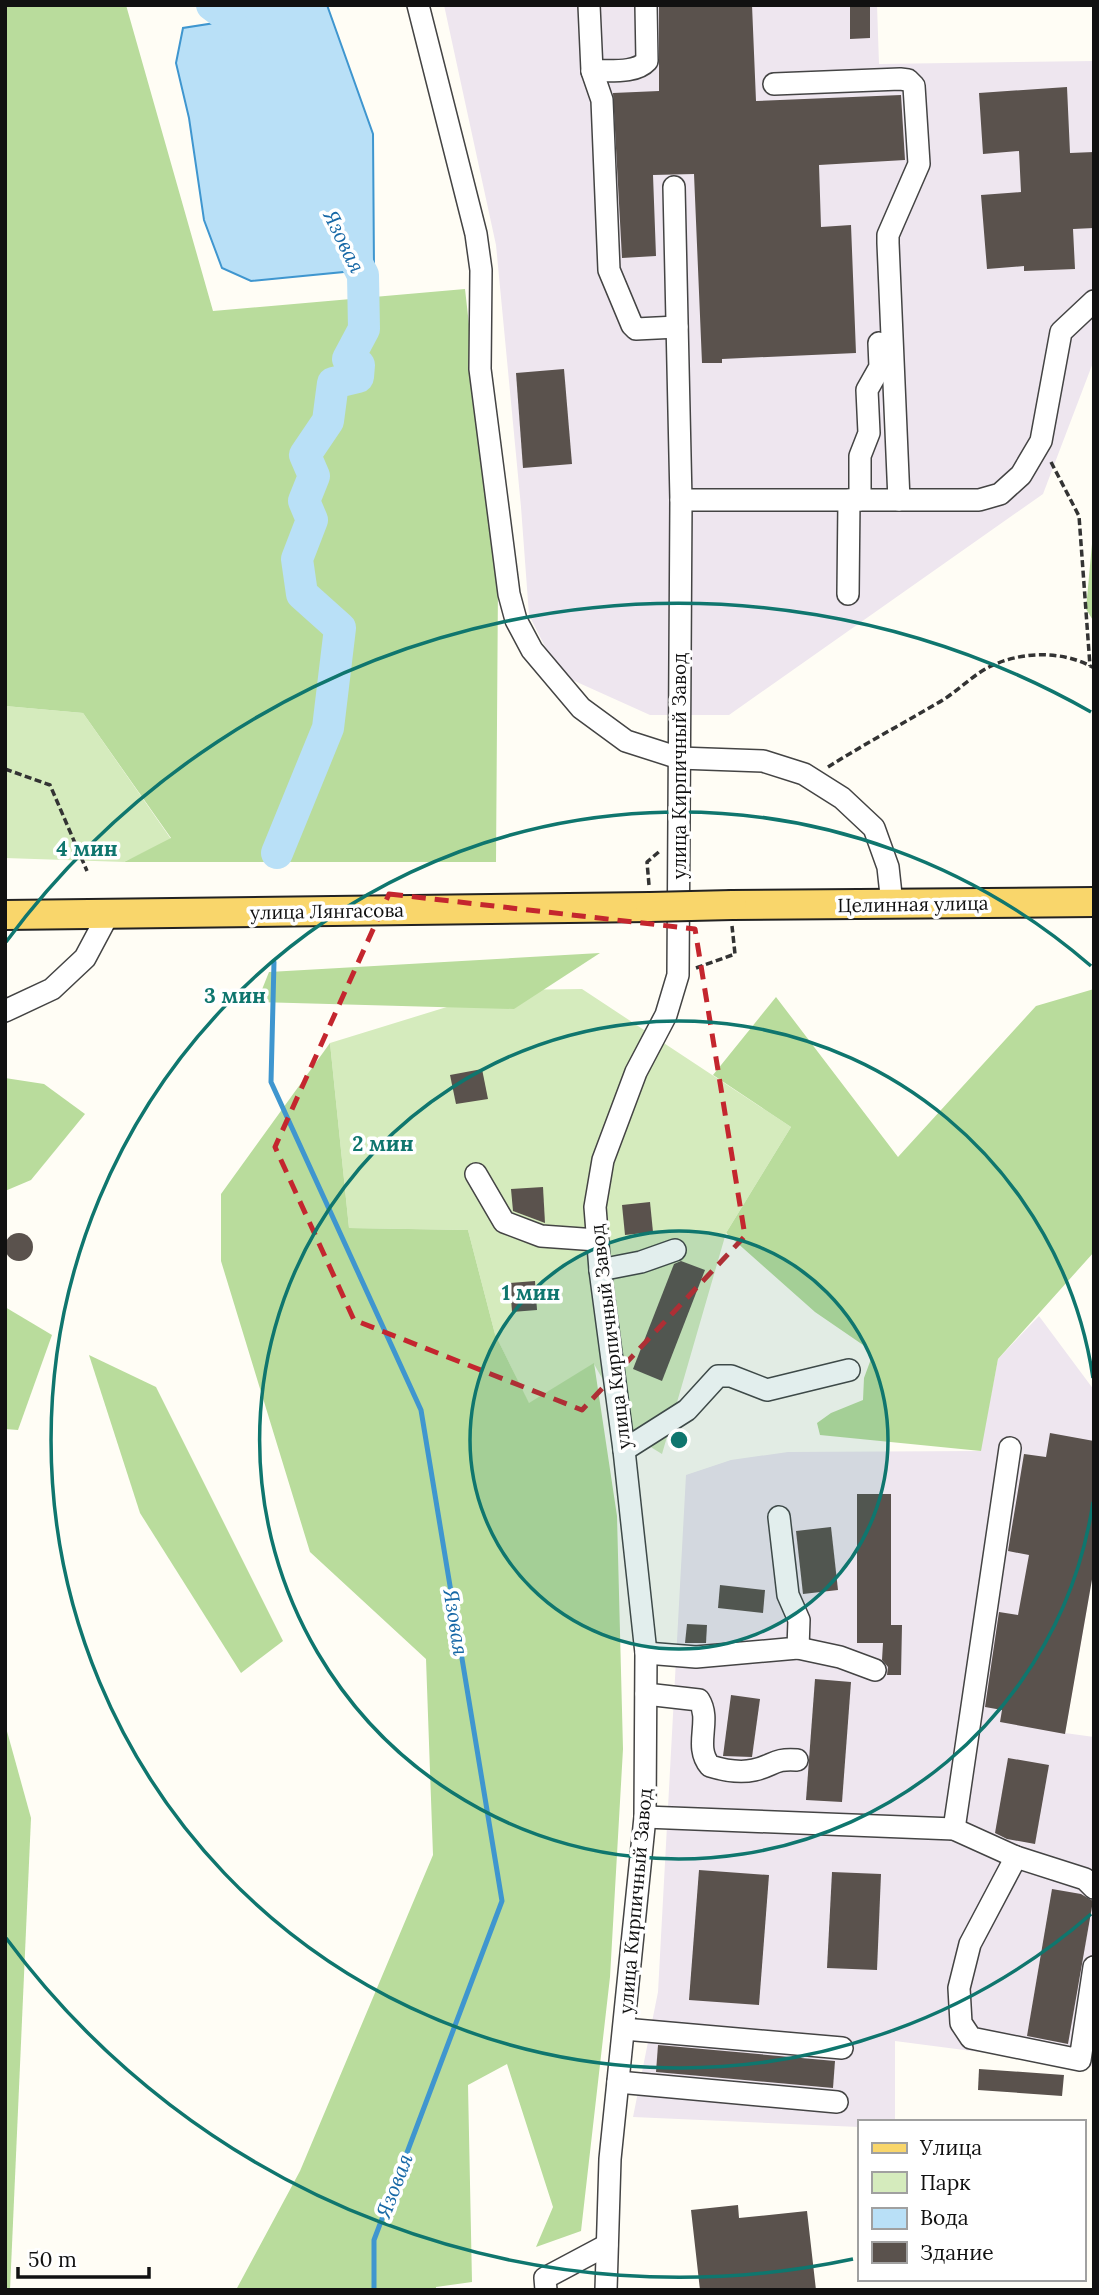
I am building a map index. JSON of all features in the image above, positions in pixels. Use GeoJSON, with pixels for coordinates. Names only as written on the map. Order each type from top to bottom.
{"type":"FeatureCollection","features":[{"type":"Feature","properties":{"kind":"main road","name":"улица Лянгасова"},"geometry":{"type":"LineString","coordinates":[[5,915],[650,897],[732,915]]}},
{"type":"Feature","properties":{"kind":"main road","name":"Целинная улица"},"geometry":{"type":"LineString","coordinates":[[732,915],[892,904],[1094,902]]}},
{"type":"Feature","properties":{"kind":"street"},"geometry":{"type":"LineString","coordinates":[[418,5],[476,234],[481,270],[480,369],[509,594],[516,620],[532,650],[581,708],[625,741],[679,758],[762,761],[804,774],[842,798],[874,828],[888,867],[892,904]]}},
{"type":"Feature","properties":{"kind":"street"},"geometry":{"type":"LineString","coordinates":[[589,5],[592,71],[602,100],[609,270],[636,329],[677,327]]}},
{"type":"Feature","properties":{"kind":"street"},"geometry":{"type":"LineString","coordinates":[[592,71],[634,69],[647,61],[646,5]]}},
{"type":"Feature","properties":{"kind":"street"},"geometry":{"type":"LineString","coordinates":[[774,84],[900,79],[908,80],[914,86],[919,164],[891,227],[888,243],[899,500]]}},
{"type":"Feature","properties":{"kind":"street","name":"улица Кирпичный Завод"},"geometry":{"type":"LineString","coordinates":[[606,2290],[610,2159],[645,1817],[646,1653],[624,1450],[600,1270],[595,1207],[603,1160],[636,1072],[666,1015],[678,975],[681,500],[674,187]]}},
{"type":"Feature","properties":{"kind":"street"},"geometry":{"type":"LineString","coordinates":[[848,594],[854,500],[860,456],[869,433],[867,390],[880,367],[876,256]]}},
{"type":"Feature","properties":{"kind":"street"},"geometry":{"type":"LineString","coordinates":[[681,500],[979,499],[1000,494],[1021,475],[1041,441],[1060,332],[1094,301]]}},
{"type":"Feature","properties":{"kind":"street"},"geometry":{"type":"LineString","coordinates":[[5,1011],[52,989],[85,958],[109,914]]}},
{"type":"Feature","properties":{"kind":"street"},"geometry":{"type":"LineString","coordinates":[[476,1174],[504,1222],[541,1236],[597,1240]]}},
{"type":"Feature","properties":{"kind":"street"},"geometry":{"type":"LineString","coordinates":[[600,1270],[641,1262],[675,1250]]}},
{"type":"Feature","properties":{"kind":"street"},"geometry":{"type":"LineString","coordinates":[[624,1450],[687,1410],[718,1376],[731,1376],[767,1390],[849,1370]]}},
{"type":"Feature","properties":{"kind":"street"},"geometry":{"type":"LineString","coordinates":[[954,1829],[1010,1448]]}},
{"type":"Feature","properties":{"kind":"street"},"geometry":{"type":"LineString","coordinates":[[779,1517],[788,1595],[799,1620],[798,1648]]}},
{"type":"Feature","properties":{"kind":"street"},"geometry":{"type":"LineString","coordinates":[[646,1653],[696,1657],[798,1648],[840,1657],[875,1670]]}},
{"type":"Feature","properties":{"kind":"street"},"geometry":{"type":"LineString","coordinates":[[646,1694],[699,1700],[704,1707],[703,1758],[710,1766],[746,1771],[777,1760],[797,1760]]}},
{"type":"Feature","properties":{"kind":"street"},"geometry":{"type":"LineString","coordinates":[[645,1817],[954,1829],[1016,1857],[1085,1879],[1094,1888]]}},
{"type":"Feature","properties":{"kind":"street"},"geometry":{"type":"LineString","coordinates":[[1016,1857],[970,1944],[959,1989],[961,2023],[971,2038],[1080,2060],[1094,1967]]}},
{"type":"Feature","properties":{"kind":"street"},"geometry":{"type":"LineString","coordinates":[[624,2029],[842,2048]]}},
{"type":"Feature","properties":{"kind":"street"},"geometry":{"type":"LineString","coordinates":[[618,2082],[837,2102]]}},
{"type":"Feature","properties":{"kind":"street"},"geometry":{"type":"LineString","coordinates":[[546,2290],[545,2278],[607,2245]]}},
{"type":"Feature","properties":{"kind":"path"},"geometry":{"type":"LineString","coordinates":[[804,774],[826,768],[879,735],[939,703],[989,667],[1027,654],[1069,659],[1092,667],[1079,516],[1041,441]]}},
{"type":"Feature","properties":{"kind":"path"},"geometry":{"type":"LineString","coordinates":[[5,769],[50,785],[87,871]]}},
{"type":"Feature","properties":{"kind":"path"},"geometry":{"type":"LineString","coordinates":[[650,897],[647,862],[678,835]]}},
{"type":"Feature","properties":{"kind":"path"},"geometry":{"type":"LineString","coordinates":[[678,975],[735,954],[732,915]]}},
{"type":"Feature","properties":{"kind":"highlighted area"},"geometry":{"type":"Polygon","coordinates":[[[389,894],[695,929],[745,1236],[582,1410],[354,1320],[275,1147],[389,894]]]}},
{"type":"Feature","properties":{"kind":"shaded area"},"geometry":{"type":"Polygon","coordinates":[[[444,5],[877,5],[879,64],[1094,61],[1094,360],[1043,494],[729,715],[650,715],[559,674],[529,615],[496,245],[444,5]]]}},
{"type":"Feature","properties":{"kind":"shaded area"},"geometry":{"type":"Polygon","coordinates":[[[1039,1316],[1094,1390],[1094,1568],[1065,1733],[1094,1737],[1094,2067],[895,2041],[895,2120],[858,2120],[858,2127],[633,2117],[658,1992],[686,1475],[731,1460],[788,1452],[980,1451],[998,1359],[1039,1316]]]}},
{"type":"Feature","properties":{"kind":"green space"},"geometry":{"type":"Polygon","coordinates":[[[5,5],[126,5],[213,311],[465,289],[498,584],[496,862],[124,862],[171,838],[83,713],[5,706],[5,5]]]}},
{"type":"Feature","properties":{"kind":"green space"},"geometry":{"type":"Polygon","coordinates":[[[1094,522],[1094,622],[1086,609],[1094,522]]]}},
{"type":"Feature","properties":{"kind":"green space"},"geometry":{"type":"Polygon","coordinates":[[[5,706],[83,713],[171,839],[124,862],[5,858],[5,706]]]}},
{"type":"Feature","properties":{"kind":"green space"},"geometry":{"type":"Polygon","coordinates":[[[600,953],[514,1009],[257,1002],[269,972],[600,953]]]}},
{"type":"Feature","properties":{"kind":"green space"},"geometry":{"type":"Polygon","coordinates":[[[582,989],[791,1127],[726,1233],[662,1454],[636,1438],[594,1364],[529,1404],[495,1334],[468,1230],[349,1228],[330,1043],[502,990],[582,989]]]}},
{"type":"Feature","properties":{"kind":"green space"},"geometry":{"type":"Polygon","coordinates":[[[1094,989],[1094,1252],[998,1359],[981,1451],[820,1435],[817,1423],[831,1413],[863,1400],[864,1378],[871,1359],[866,1347],[815,1312],[726,1233],[791,1127],[713,1075],[776,997],[898,1157],[1036,1006],[1094,989]]]}},
{"type":"Feature","properties":{"kind":"green space"},"geometry":{"type":"Polygon","coordinates":[[[330,1043],[349,1228],[468,1230],[495,1334],[529,1403],[594,1363],[617,1516],[623,1749],[610,1977],[581,2231],[536,2247],[553,2207],[507,2064],[468,2085],[472,2282],[436,2287],[436,2290],[236,2290],[300,2171],[433,1855],[426,1659],[310,1552],[221,1261],[221,1194],[330,1043]]]}},
{"type":"Feature","properties":{"kind":"green space"},"geometry":{"type":"Polygon","coordinates":[[[5,1078],[44,1084],[85,1114],[31,1180],[5,1191],[5,1078]]]}},
{"type":"Feature","properties":{"kind":"green space"},"geometry":{"type":"Polygon","coordinates":[[[5,1307],[52,1335],[18,1430],[5,1429],[5,1307]]]}},
{"type":"Feature","properties":{"kind":"green space"},"geometry":{"type":"Polygon","coordinates":[[[89,1355],[156,1387],[283,1641],[241,1673],[140,1513],[89,1355]]]}},
{"type":"Feature","properties":{"kind":"green space"},"geometry":{"type":"Polygon","coordinates":[[[5,1724],[31,1818],[10,2290],[5,2290],[5,1724]]]}},
{"type":"Feature","properties":{"kind":"water"},"geometry":{"type":"Polygon","coordinates":[[[232,5],[327,5],[373,134],[374,269],[251,281],[222,268],[204,220],[189,118],[176,63],[183,28],[221,22],[232,5]]]}},
{"type":"Feature","properties":{"kind":"building"},"geometry":{"type":"Polygon","coordinates":[[[659,5],[752,5],[756,101],[901,95],[905,160],[819,165],[821,227],[851,225],[856,353],[722,359],[722,363],[702,363],[694,174],[653,175],[656,256],[622,258],[613,93],[659,91],[659,5]]]}},
{"type":"Feature","properties":{"kind":"building"},"geometry":{"type":"Polygon","coordinates":[[[850,5],[870,5],[870,38],[850,39],[850,5]]]}},
{"type":"Feature","properties":{"kind":"building"},"geometry":{"type":"Polygon","coordinates":[[[1067,87],[1070,153],[1094,152],[1094,228],[1073,229],[1075,269],[1024,271],[1024,266],[987,269],[981,195],[1021,192],[1019,151],[983,154],[979,93],[1067,87]]]}},
{"type":"Feature","properties":{"kind":"building"},"geometry":{"type":"Polygon","coordinates":[[[564,369],[572,464],[523,468],[516,373],[564,369]]]}},
{"type":"Feature","properties":{"kind":"building"},"geometry":{"type":"Polygon","coordinates":[[[482,1069],[488,1099],[456,1104],[450,1075],[482,1069]]]}},
{"type":"Feature","properties":{"kind":"building"},"geometry":{"type":"Polygon","coordinates":[[[543,1187],[545,1223],[513,1211],[511,1189],[543,1187]]]}},
{"type":"Feature","properties":{"kind":"building"},"geometry":{"type":"Polygon","coordinates":[[[650,1202],[653,1232],[625,1235],[622,1205],[650,1202]]]}},
{"type":"Feature","properties":{"kind":"building"},"geometry":{"type":"Polygon","coordinates":[[[19,1233],[29,1237],[33,1247],[29,1257],[19,1261],[9,1257],[5,1247],[9,1237],[19,1233]]]}},
{"type":"Feature","properties":{"kind":"building"},"geometry":{"type":"Polygon","coordinates":[[[681,1261],[705,1270],[662,1381],[633,1369],[674,1264],[681,1261]]]}},
{"type":"Feature","properties":{"kind":"building"},"geometry":{"type":"Polygon","coordinates":[[[535,1281],[537,1310],[512,1312],[510,1283],[535,1281]]]}},
{"type":"Feature","properties":{"kind":"building"},"geometry":{"type":"Polygon","coordinates":[[[1050,1433],[1094,1441],[1094,1568],[1065,1734],[1000,1722],[1002,1710],[985,1707],[999,1612],[1018,1615],[1029,1555],[1008,1551],[1024,1454],[1046,1457],[1050,1433]]]}},
{"type":"Feature","properties":{"kind":"building"},"geometry":{"type":"Polygon","coordinates":[[[857,1494],[891,1494],[891,1625],[902,1625],[901,1675],[887,1675],[888,1667],[882,1660],[883,1643],[857,1643],[857,1494]]]}},
{"type":"Feature","properties":{"kind":"building"},"geometry":{"type":"Polygon","coordinates":[[[831,1527],[838,1590],[803,1594],[796,1531],[831,1527]]]}},
{"type":"Feature","properties":{"kind":"building"},"geometry":{"type":"Polygon","coordinates":[[[720,1585],[765,1590],[763,1613],[718,1608],[720,1585]]]}},
{"type":"Feature","properties":{"kind":"building"},"geometry":{"type":"Polygon","coordinates":[[[687,1624],[707,1625],[706,1643],[685,1643],[687,1624]]]}},
{"type":"Feature","properties":{"kind":"building"},"geometry":{"type":"Polygon","coordinates":[[[815,1679],[851,1682],[842,1802],[806,1800],[815,1679]]]}},
{"type":"Feature","properties":{"kind":"building"},"geometry":{"type":"Polygon","coordinates":[[[731,1695],[760,1699],[752,1757],[723,1756],[731,1695]]]}},
{"type":"Feature","properties":{"kind":"building"},"geometry":{"type":"Polygon","coordinates":[[[1008,1758],[1049,1765],[1035,1844],[1007,1839],[995,1833],[1008,1758]]]}},
{"type":"Feature","properties":{"kind":"building"},"geometry":{"type":"Polygon","coordinates":[[[699,1870],[769,1875],[759,2005],[689,2000],[699,1870]]]}},
{"type":"Feature","properties":{"kind":"building"},"geometry":{"type":"Polygon","coordinates":[[[832,1872],[881,1874],[877,1970],[827,1968],[832,1872]]]}},
{"type":"Feature","properties":{"kind":"building"},"geometry":{"type":"Polygon","coordinates":[[[1052,1889],[1081,1894],[1093,1901],[1068,2044],[1027,2036],[1052,1889]]]}},
{"type":"Feature","properties":{"kind":"building"},"geometry":{"type":"Polygon","coordinates":[[[658,2045],[835,2061],[833,2088],[656,2072],[658,2045]]]}},
{"type":"Feature","properties":{"kind":"building"},"geometry":{"type":"Polygon","coordinates":[[[979,2069],[1064,2075],[1062,2096],[978,2090],[979,2069]]]}},
{"type":"Feature","properties":{"kind":"building"},"geometry":{"type":"Polygon","coordinates":[[[738,2205],[739,2218],[807,2211],[816,2290],[700,2290],[691,2210],[738,2205]]]}},
{"type":"Feature","properties":{"kind":"waterway","name":"Язовая"},"geometry":{"type":"LineString","coordinates":[[212,5],[228,17],[246,50]]}},
{"type":"Feature","properties":{"kind":"waterway","name":"Язовая"},"geometry":{"type":"LineString","coordinates":[[277,853],[328,728],[340,628],[302,594],[297,559],[312,520],[304,501],[314,476],[305,455],[328,421],[333,383],[358,377],[359,365],[348,359],[364,329],[363,275],[341,233]]}},
{"type":"Feature","properties":{"kind":"waterway","name":"Язовая"},"geometry":{"type":"LineString","coordinates":[[274,962],[271,1082],[421,1410],[502,1901],[374,2240],[374,2290]]}}]}
